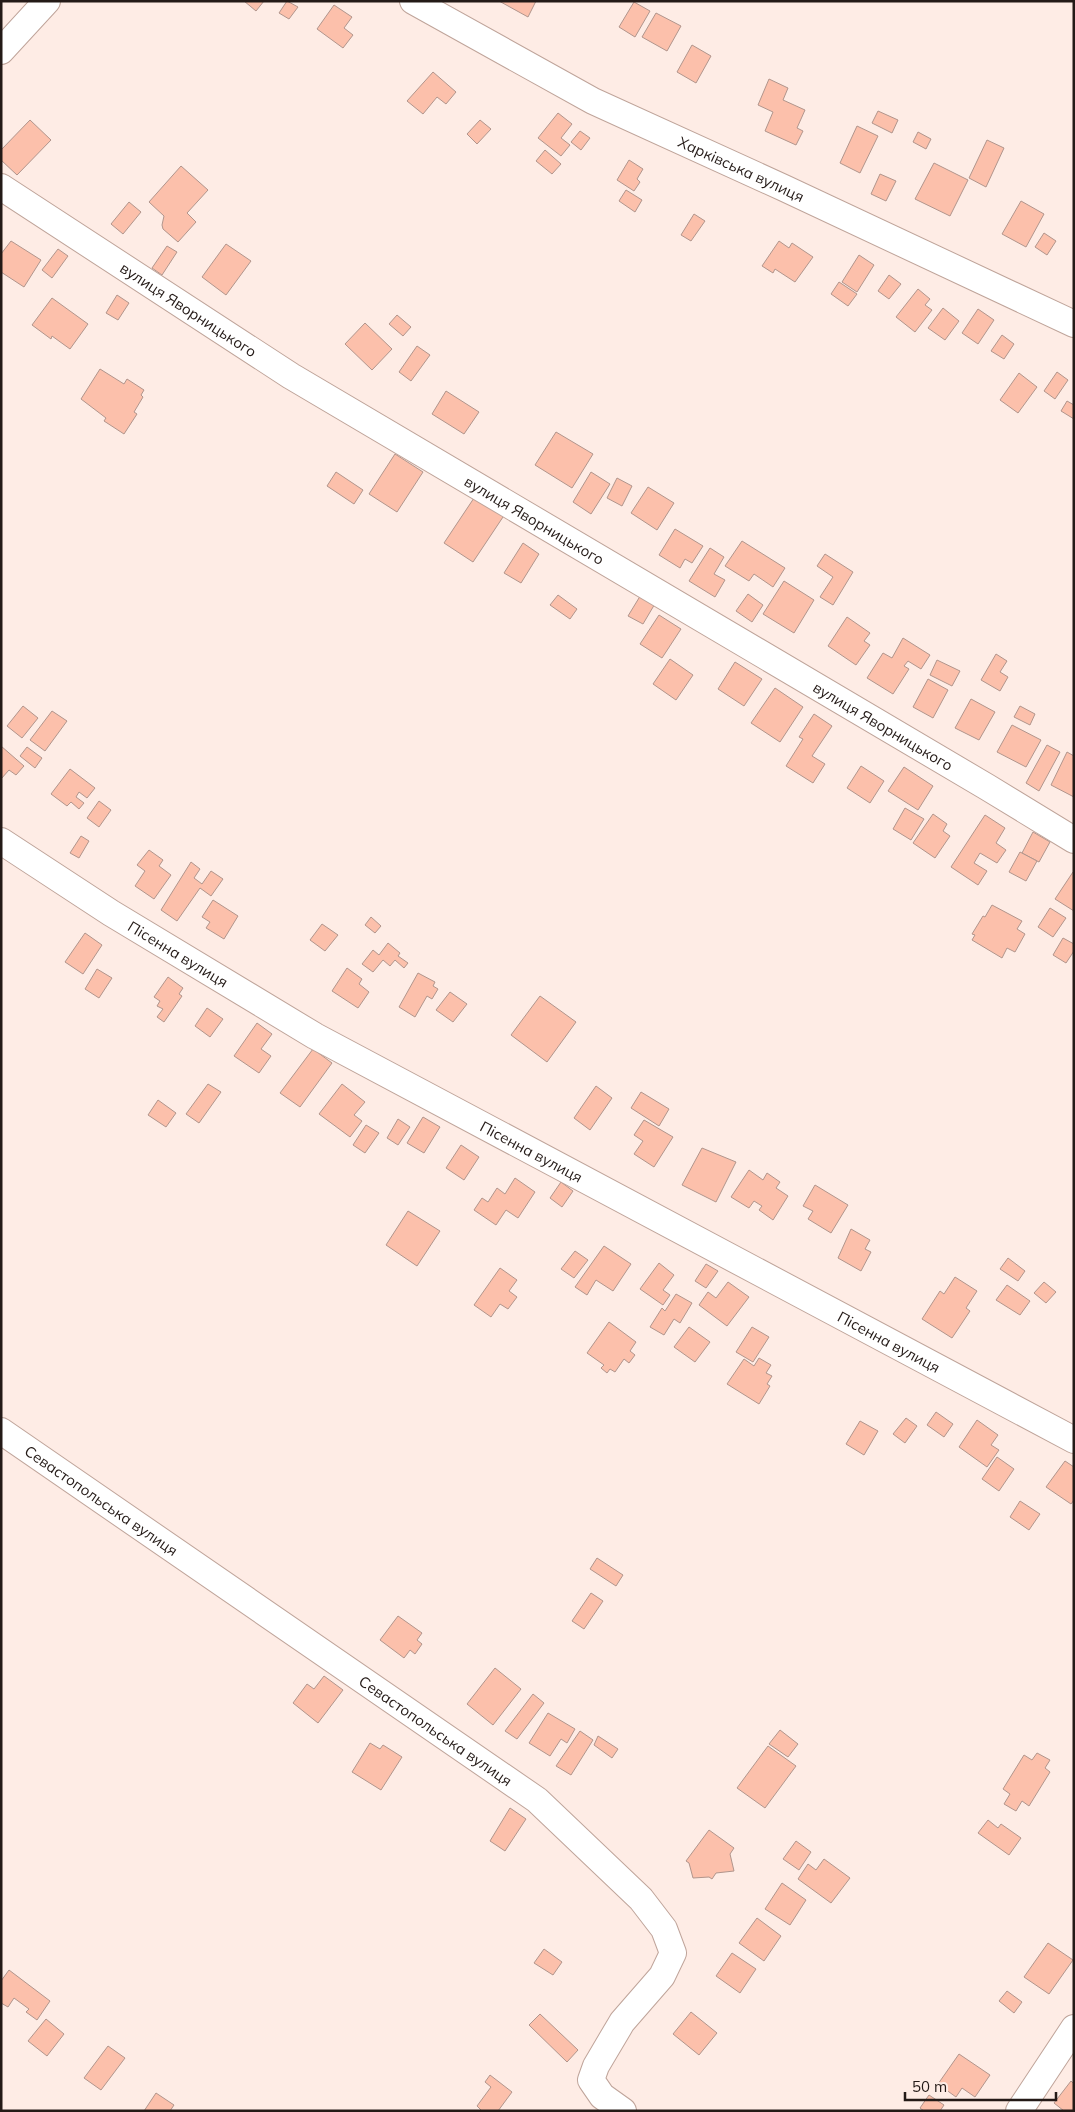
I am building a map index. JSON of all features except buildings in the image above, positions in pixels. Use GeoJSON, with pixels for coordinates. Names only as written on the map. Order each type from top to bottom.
{"type":"FeatureCollection","features":[{"type":"Feature","properties":{"kind":"street"},"geometry":{"type":"LineString","coordinates":[[1,51],[47,1]]}},
{"type":"Feature","properties":{"kind":"street","name":"Харківська вулиця"},"geometry":{"type":"LineString","coordinates":[[413,1],[593,101],[1074,324]]}},
{"type":"Feature","properties":{"kind":"street","name":"вулиця Яворницького"},"geometry":{"type":"LineString","coordinates":[[1,187],[291,376],[1074,840]]}},
{"type":"Feature","properties":{"kind":"street","name":"Пісенна вулиця"},"geometry":{"type":"LineString","coordinates":[[1,842],[111,913],[316,1036],[1074,1440]]}},
{"type":"Feature","properties":{"kind":"street","name":"Севастопольська вулиця"},"geometry":{"type":"LineString","coordinates":[[1,1431],[537,1800],[641,1899],[664,1929],[673,1953],[662,1976],[622,2022],[596,2066],[591,2080],[602,2096],[623,2111]]}},
{"type":"Feature","properties":{"kind":"street"},"geometry":{"type":"LineString","coordinates":[[1019,2111],[1074,2028]]}}]}
